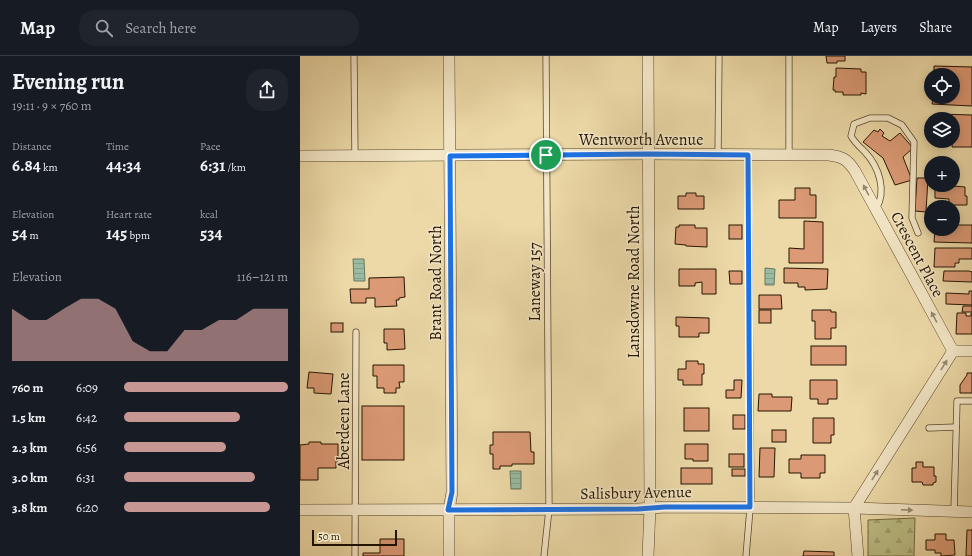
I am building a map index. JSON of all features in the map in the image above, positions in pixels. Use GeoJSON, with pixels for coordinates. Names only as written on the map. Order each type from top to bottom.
{"type":"FeatureCollection","features":[{"type":"Feature","properties":{"kind":"street","name":"Brant Road North"},"geometry":{"type":"LineString","coordinates":[[449,56],[452,492],[448,510],[449,556]]}},
{"type":"Feature","properties":{"kind":"street","name":"Lansdowne Road North"},"geometry":{"type":"LineString","coordinates":[[648,56],[650,508],[648,556]]}},
{"type":"Feature","properties":{"kind":"street","name":"Wentworth Avenue"},"geometry":{"type":"LineString","coordinates":[[300,156],[648,154],[829,155],[841,157],[849,162],[855,171]]}},
{"type":"Feature","properties":{"kind":"street","name":"Crescent Place"},"geometry":{"type":"LineString","coordinates":[[855,171],[953,351]]}},
{"type":"Feature","properties":{"kind":"street"},"geometry":{"type":"LineString","coordinates":[[858,556],[854,508],[953,351],[972,351]]}},
{"type":"Feature","properties":{"kind":"street","name":"Salisbury Avenue"},"geometry":{"type":"LineString","coordinates":[[300,510],[638,509],[665,507],[750,507],[854,508],[972,512]]}},
{"type":"Feature","properties":{"kind":"lane"},"geometry":{"type":"LineString","coordinates":[[354,56],[355,156]]}},
{"type":"Feature","properties":{"kind":"lane","name":"Laneway 157"},"geometry":{"type":"LineString","coordinates":[[544,556],[549,509],[546,56]]}},
{"type":"Feature","properties":{"kind":"lane"},"geometry":{"type":"LineString","coordinates":[[718,155],[719,56]]}},
{"type":"Feature","properties":{"kind":"lane"},"geometry":{"type":"LineString","coordinates":[[789,56],[789,155]]}},
{"type":"Feature","properties":{"kind":"lane"},"geometry":{"type":"LineString","coordinates":[[876,210],[881,202],[882,186],[876,166],[865,152],[855,143],[851,136],[854,124],[870,118],[888,118],[902,125],[914,142],[912,218],[918,233]]}},
{"type":"Feature","properties":{"kind":"lane"},"geometry":{"type":"LineString","coordinates":[[746,556],[750,507],[748,155]]}},
{"type":"Feature","properties":{"kind":"lane","name":"Aberdeen Lane"},"geometry":{"type":"LineString","coordinates":[[355,556],[356,332]]}},
{"type":"Feature","properties":{"kind":"lane"},"geometry":{"type":"LineString","coordinates":[[954,511],[957,401],[972,401]]}},
{"type":"Feature","properties":{"kind":"lane"},"geometry":{"type":"LineString","coordinates":[[929,428],[956,427]]}},
{"type":"Feature","properties":{"kind":"green space"},"geometry":{"type":"Polygon","coordinates":[[[915,518],[914,556],[868,556],[868,520],[915,518]]]}},
{"type":"Feature","properties":{"kind":"shaded area"},"geometry":{"type":"Polygon","coordinates":[[[353,259],[364,259],[365,281],[354,281],[353,259]]]}},
{"type":"Feature","properties":{"kind":"shaded area"},"geometry":{"type":"Polygon","coordinates":[[[765,268],[775,269],[774,285],[765,285],[765,268]]]}},
{"type":"Feature","properties":{"kind":"shaded area"},"geometry":{"type":"Polygon","coordinates":[[[510,471],[521,471],[521,489],[511,489],[510,471]]]}},
{"type":"Feature","properties":{"kind":"building"},"geometry":{"type":"Polygon","coordinates":[[[826,56],[845,56],[845,61],[827,63],[826,56]]]}},
{"type":"Feature","properties":{"kind":"building"},"geometry":{"type":"Polygon","coordinates":[[[934,66],[972,67],[972,106],[932,104],[960,104],[960,68],[934,68],[934,66]]]}},
{"type":"Feature","properties":{"kind":"building"},"geometry":{"type":"Polygon","coordinates":[[[836,68],[861,69],[861,72],[866,72],[866,94],[861,93],[861,95],[843,95],[843,92],[835,92],[835,90],[833,90],[834,77],[836,77],[836,68]]]}},
{"type":"Feature","properties":{"kind":"building"},"geometry":{"type":"Polygon","coordinates":[[[960,115],[972,115],[972,147],[960,147],[960,115]]]}},
{"type":"Feature","properties":{"kind":"building"},"geometry":{"type":"Polygon","coordinates":[[[880,129],[884,133],[882,136],[890,141],[900,133],[913,148],[903,157],[912,180],[895,185],[883,158],[863,142],[874,130],[878,132],[880,129]]]}},
{"type":"Feature","properties":{"kind":"building"},"geometry":{"type":"Polygon","coordinates":[[[917,178],[924,178],[924,192],[927,192],[927,200],[924,200],[924,212],[915,211],[917,178]]]}},
{"type":"Feature","properties":{"kind":"building"},"geometry":{"type":"Polygon","coordinates":[[[960,187],[965,187],[967,205],[960,205],[960,200],[935,198],[935,192],[960,192],[960,187]]]}},
{"type":"Feature","properties":{"kind":"building"},"geometry":{"type":"Polygon","coordinates":[[[795,188],[810,188],[810,195],[816,195],[816,218],[779,218],[779,200],[795,200],[795,188]]]}},
{"type":"Feature","properties":{"kind":"building"},"geometry":{"type":"Polygon","coordinates":[[[686,193],[696,193],[696,196],[704,196],[704,209],[678,209],[678,196],[686,196],[686,193]]]}},
{"type":"Feature","properties":{"kind":"building"},"geometry":{"type":"Polygon","coordinates":[[[804,221],[823,222],[823,263],[789,263],[789,248],[804,249],[804,221]]]}},
{"type":"Feature","properties":{"kind":"building"},"geometry":{"type":"Polygon","coordinates":[[[679,225],[695,225],[695,228],[707,228],[707,247],[675,244],[676,227],[679,227],[679,225]]]}},
{"type":"Feature","properties":{"kind":"building"},"geometry":{"type":"Polygon","coordinates":[[[729,225],[742,225],[742,239],[729,239],[729,225]]]}},
{"type":"Feature","properties":{"kind":"building"},"geometry":{"type":"Polygon","coordinates":[[[960,225],[972,225],[972,243],[934,242],[934,236],[960,236],[960,225]]]}},
{"type":"Feature","properties":{"kind":"building"},"geometry":{"type":"Polygon","coordinates":[[[935,248],[972,248],[972,259],[959,259],[959,263],[955,263],[955,267],[934,267],[935,248]]]}},
{"type":"Feature","properties":{"kind":"building"},"geometry":{"type":"Polygon","coordinates":[[[784,268],[828,269],[827,289],[805,290],[805,287],[798,287],[798,283],[784,283],[784,268]]]}},
{"type":"Feature","properties":{"kind":"building"},"geometry":{"type":"Polygon","coordinates":[[[679,269],[716,269],[716,294],[702,294],[702,282],[695,283],[695,286],[679,286],[679,269]]]}},
{"type":"Feature","properties":{"kind":"building"},"geometry":{"type":"Polygon","coordinates":[[[729,271],[742,271],[742,284],[730,284],[729,271]]]}},
{"type":"Feature","properties":{"kind":"building"},"geometry":{"type":"Polygon","coordinates":[[[944,271],[972,272],[972,282],[943,281],[944,271]]]}},
{"type":"Feature","properties":{"kind":"building"},"geometry":{"type":"Polygon","coordinates":[[[404,277],[405,297],[396,300],[397,306],[375,307],[375,298],[366,298],[366,303],[351,303],[350,289],[369,289],[369,278],[404,277]]]}},
{"type":"Feature","properties":{"kind":"building"},"geometry":{"type":"Polygon","coordinates":[[[969,291],[972,291],[972,305],[946,304],[946,293],[969,294],[969,291]]]}},
{"type":"Feature","properties":{"kind":"building"},"geometry":{"type":"Polygon","coordinates":[[[759,295],[781,295],[782,309],[759,309],[759,295]]]}},
{"type":"Feature","properties":{"kind":"building"},"geometry":{"type":"Polygon","coordinates":[[[963,306],[972,306],[972,312],[962,312],[963,306]]]}},
{"type":"Feature","properties":{"kind":"building"},"geometry":{"type":"Polygon","coordinates":[[[759,310],[771,310],[771,323],[759,323],[759,310]]]}},
{"type":"Feature","properties":{"kind":"building"},"geometry":{"type":"Polygon","coordinates":[[[812,310],[831,310],[831,312],[836,312],[836,328],[831,328],[831,339],[815,339],[815,321],[812,321],[812,310]]]}},
{"type":"Feature","properties":{"kind":"building"},"geometry":{"type":"Polygon","coordinates":[[[957,313],[966,313],[966,316],[971,316],[972,313],[972,334],[956,334],[957,313]]]}},
{"type":"Feature","properties":{"kind":"building"},"geometry":{"type":"Polygon","coordinates":[[[676,317],[709,318],[709,333],[699,333],[699,337],[679,337],[679,326],[676,326],[676,317]]]}},
{"type":"Feature","properties":{"kind":"building"},"geometry":{"type":"Polygon","coordinates":[[[331,323],[343,323],[343,332],[331,332],[331,323]]]}},
{"type":"Feature","properties":{"kind":"building"},"geometry":{"type":"Polygon","coordinates":[[[384,329],[404,329],[405,349],[387,350],[387,343],[384,343],[384,329]]]}},
{"type":"Feature","properties":{"kind":"building"},"geometry":{"type":"Polygon","coordinates":[[[811,346],[846,346],[846,365],[811,365],[811,346]]]}},
{"type":"Feature","properties":{"kind":"building"},"geometry":{"type":"Polygon","coordinates":[[[686,361],[698,361],[698,364],[704,364],[702,385],[683,385],[683,380],[678,380],[678,369],[686,369],[686,361]]]}},
{"type":"Feature","properties":{"kind":"building"},"geometry":{"type":"Polygon","coordinates":[[[373,365],[404,365],[404,382],[399,382],[400,388],[396,388],[396,393],[384,393],[384,388],[377,388],[377,376],[373,376],[373,365]]]}},
{"type":"Feature","properties":{"kind":"building"},"geometry":{"type":"Polygon","coordinates":[[[309,372],[333,374],[331,394],[314,393],[314,388],[307,388],[309,372]]]}},
{"type":"Feature","properties":{"kind":"building"},"geometry":{"type":"Polygon","coordinates":[[[967,373],[972,373],[972,393],[960,393],[960,385],[967,373]]]}},
{"type":"Feature","properties":{"kind":"building"},"geometry":{"type":"Polygon","coordinates":[[[734,380],[742,380],[741,398],[726,398],[726,390],[734,390],[734,380]]]}},
{"type":"Feature","properties":{"kind":"building"},"geometry":{"type":"Polygon","coordinates":[[[810,380],[837,380],[837,399],[828,399],[828,404],[818,404],[818,399],[810,399],[810,380]]]}},
{"type":"Feature","properties":{"kind":"building"},"geometry":{"type":"Polygon","coordinates":[[[759,394],[772,394],[772,397],[792,397],[791,411],[758,411],[759,394]]]}},
{"type":"Feature","properties":{"kind":"building"},"geometry":{"type":"Polygon","coordinates":[[[362,406],[404,406],[404,460],[362,460],[362,406]]]}},
{"type":"Feature","properties":{"kind":"building"},"geometry":{"type":"Polygon","coordinates":[[[684,408],[709,408],[709,431],[684,431],[684,408]]]}},
{"type":"Feature","properties":{"kind":"building"},"geometry":{"type":"Polygon","coordinates":[[[733,415],[745,415],[745,429],[733,429],[733,415]]]}},
{"type":"Feature","properties":{"kind":"building"},"geometry":{"type":"Polygon","coordinates":[[[813,418],[834,418],[834,435],[831,435],[831,443],[813,443],[813,418]]]}},
{"type":"Feature","properties":{"kind":"building"},"geometry":{"type":"Polygon","coordinates":[[[772,430],[786,430],[786,442],[772,442],[772,430]]]}},
{"type":"Feature","properties":{"kind":"building"},"geometry":{"type":"Polygon","coordinates":[[[493,432],[530,432],[531,452],[534,452],[534,464],[512,464],[512,466],[500,466],[500,469],[493,469],[493,454],[490,454],[490,445],[493,445],[493,432]]]}},
{"type":"Feature","properties":{"kind":"building"},"geometry":{"type":"Polygon","coordinates":[[[309,442],[338,444],[338,461],[336,461],[336,468],[318,468],[318,480],[300,480],[300,445],[309,444],[309,442]]]}},
{"type":"Feature","properties":{"kind":"building"},"geometry":{"type":"Polygon","coordinates":[[[685,444],[708,444],[708,461],[693,461],[693,459],[685,459],[685,444]]]}},
{"type":"Feature","properties":{"kind":"building"},"geometry":{"type":"Polygon","coordinates":[[[760,448],[775,448],[774,477],[759,477],[760,448]]]}},
{"type":"Feature","properties":{"kind":"building"},"geometry":{"type":"Polygon","coordinates":[[[729,454],[744,454],[744,467],[729,467],[729,454]]]}},
{"type":"Feature","properties":{"kind":"building"},"geometry":{"type":"Polygon","coordinates":[[[801,455],[825,455],[825,473],[820,473],[820,478],[801,478],[801,473],[789,473],[789,459],[801,459],[801,455]]]}},
{"type":"Feature","properties":{"kind":"building"},"geometry":{"type":"Polygon","coordinates":[[[916,462],[923,462],[923,467],[934,467],[936,482],[933,483],[933,485],[923,485],[922,482],[912,482],[912,468],[916,468],[916,462]]]}},
{"type":"Feature","properties":{"kind":"building"},"geometry":{"type":"Polygon","coordinates":[[[681,468],[712,468],[712,484],[681,484],[681,468]]]}},
{"type":"Feature","properties":{"kind":"building"},"geometry":{"type":"Polygon","coordinates":[[[732,469],[745,469],[745,476],[732,476],[732,469]]]}},
{"type":"Feature","properties":{"kind":"building"},"geometry":{"type":"Polygon","coordinates":[[[967,530],[972,530],[972,556],[966,556],[967,530]]]}},
{"type":"Feature","properties":{"kind":"building"},"geometry":{"type":"Polygon","coordinates":[[[935,534],[946,534],[946,540],[954,540],[955,555],[941,556],[941,553],[935,553],[935,550],[926,550],[926,540],[935,540],[935,534]]]}},
{"type":"Feature","properties":{"kind":"building"},"geometry":{"type":"Polygon","coordinates":[[[380,539],[404,539],[404,556],[363,556],[363,553],[380,553],[380,539]]]}},
{"type":"Feature","properties":{"kind":"building"},"geometry":{"type":"Polygon","coordinates":[[[804,551],[834,552],[834,556],[803,556],[804,551]]]}},
{"type":"Feature","properties":{"kind":"route"},"geometry":{"type":"LineString","coordinates":[[546,155],[748,155],[750,507],[448,510],[452,492],[450,156],[546,155]]}}]}
